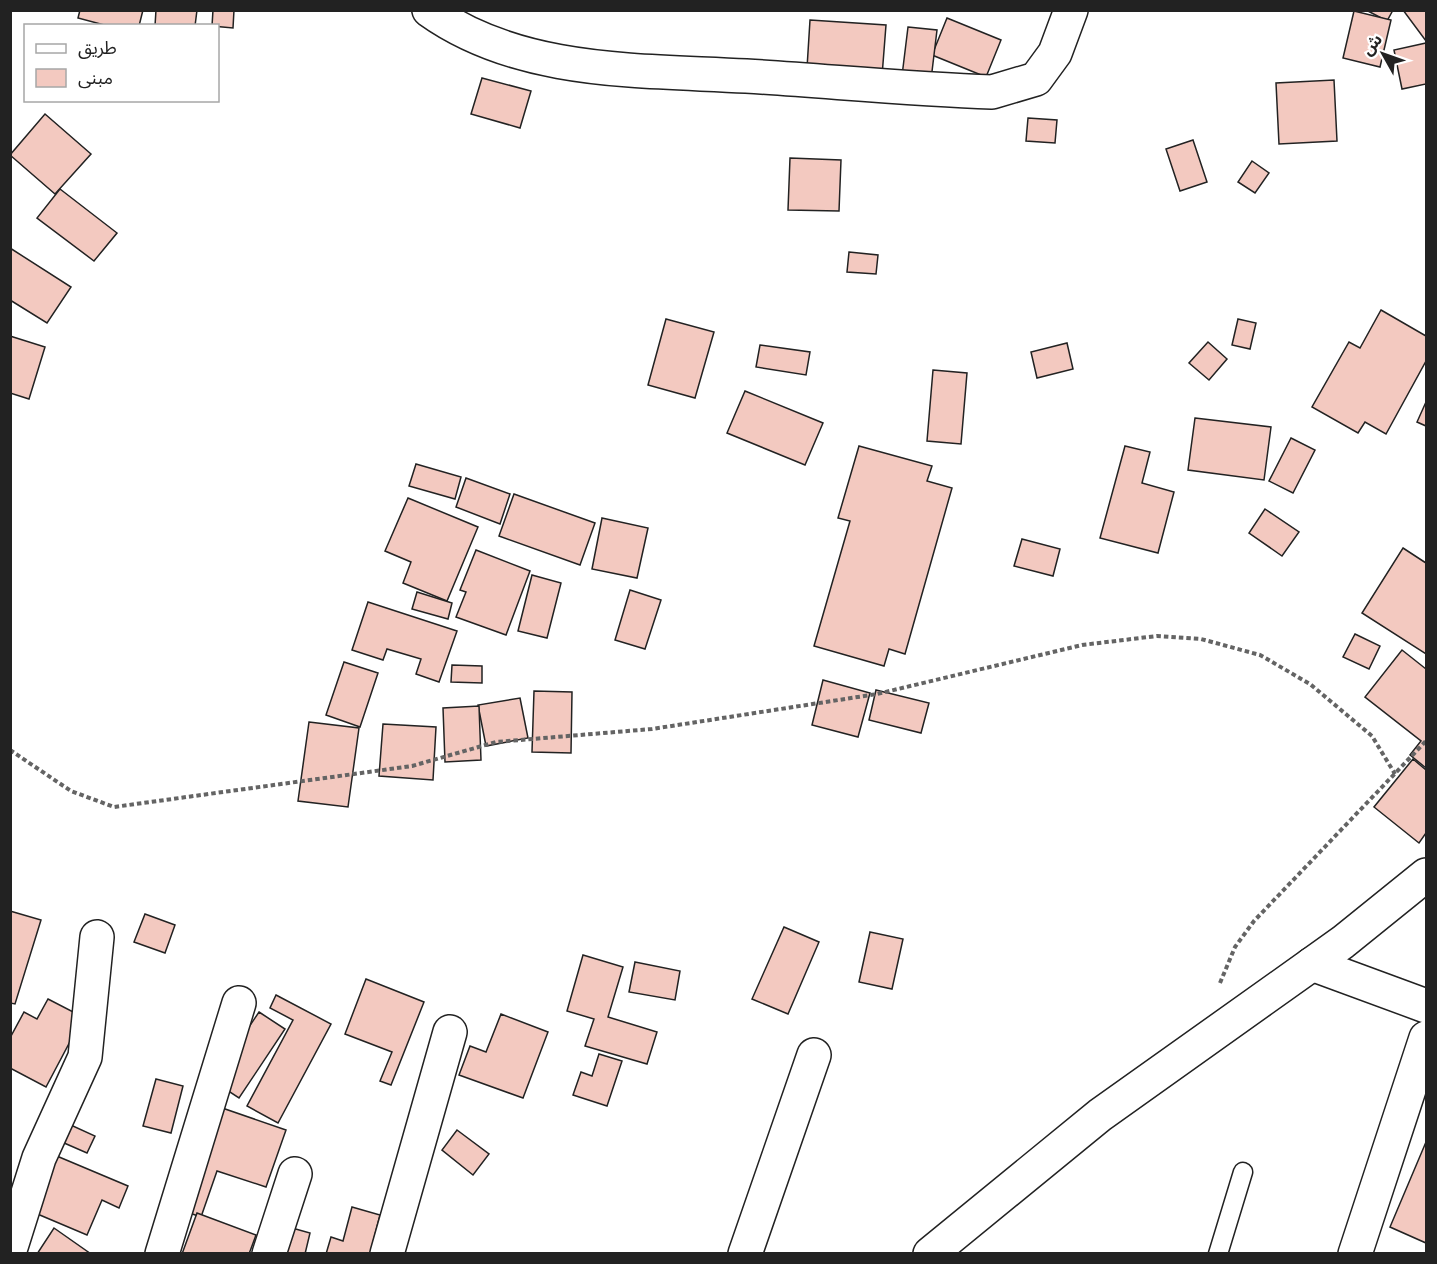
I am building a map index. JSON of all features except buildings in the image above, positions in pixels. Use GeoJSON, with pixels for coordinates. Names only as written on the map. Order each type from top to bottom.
{"type":"FeatureCollection","features":[{"type":"Feature","properties":{"kind":"street"},"geometry":{"type":"LineString","coordinates":[[429,10],[477,36],[512,49],[590,68],[992,92],[1036,79],[1055,52],[1071,10]]}},
{"type":"Feature","properties":{"kind":"street"},"geometry":{"type":"LineString","coordinates":[[930,1254],[1100,1114],[1312,964],[1426,875]]}},
{"type":"Feature","properties":{"kind":"street"},"geometry":{"type":"LineString","coordinates":[[10,1250],[39,1158],[85,1057],[97,937]]}},
{"type":"Feature","properties":{"kind":"street"},"geometry":{"type":"LineString","coordinates":[[1312,964],[1426,1006]]}},
{"type":"Feature","properties":{"kind":"street"},"geometry":{"type":"LineString","coordinates":[[162,1254],[239,1003]]}},
{"type":"Feature","properties":{"kind":"street"},"geometry":{"type":"LineString","coordinates":[[387,1254],[450,1032]]}},
{"type":"Feature","properties":{"kind":"street"},"geometry":{"type":"LineString","coordinates":[[1355,1254],[1426,1038]]}},
{"type":"Feature","properties":{"kind":"street"},"geometry":{"type":"LineString","coordinates":[[745,1254],[814,1054]]}},
{"type":"Feature","properties":{"kind":"street"},"geometry":{"type":"LineString","coordinates":[[269,1254],[294,1174]]}},
{"type":"Feature","properties":{"kind":"lane"},"geometry":{"type":"LineString","coordinates":[[1218,1254],[1243,1173]]}},
{"type":"Feature","properties":{"kind":"path"},"geometry":{"type":"LineString","coordinates":[[10,750],[71,791],[114,807],[412,766],[496,742],[652,729],[877,694],[1082,645],[1157,636],[1201,639],[1260,655],[1310,684],[1372,736],[1395,774]]}},
{"type":"Feature","properties":{"kind":"path"},"geometry":{"type":"LineString","coordinates":[[1210,1035],[1220,981],[1235,947],[1254,921],[1426,741]]}}]}
